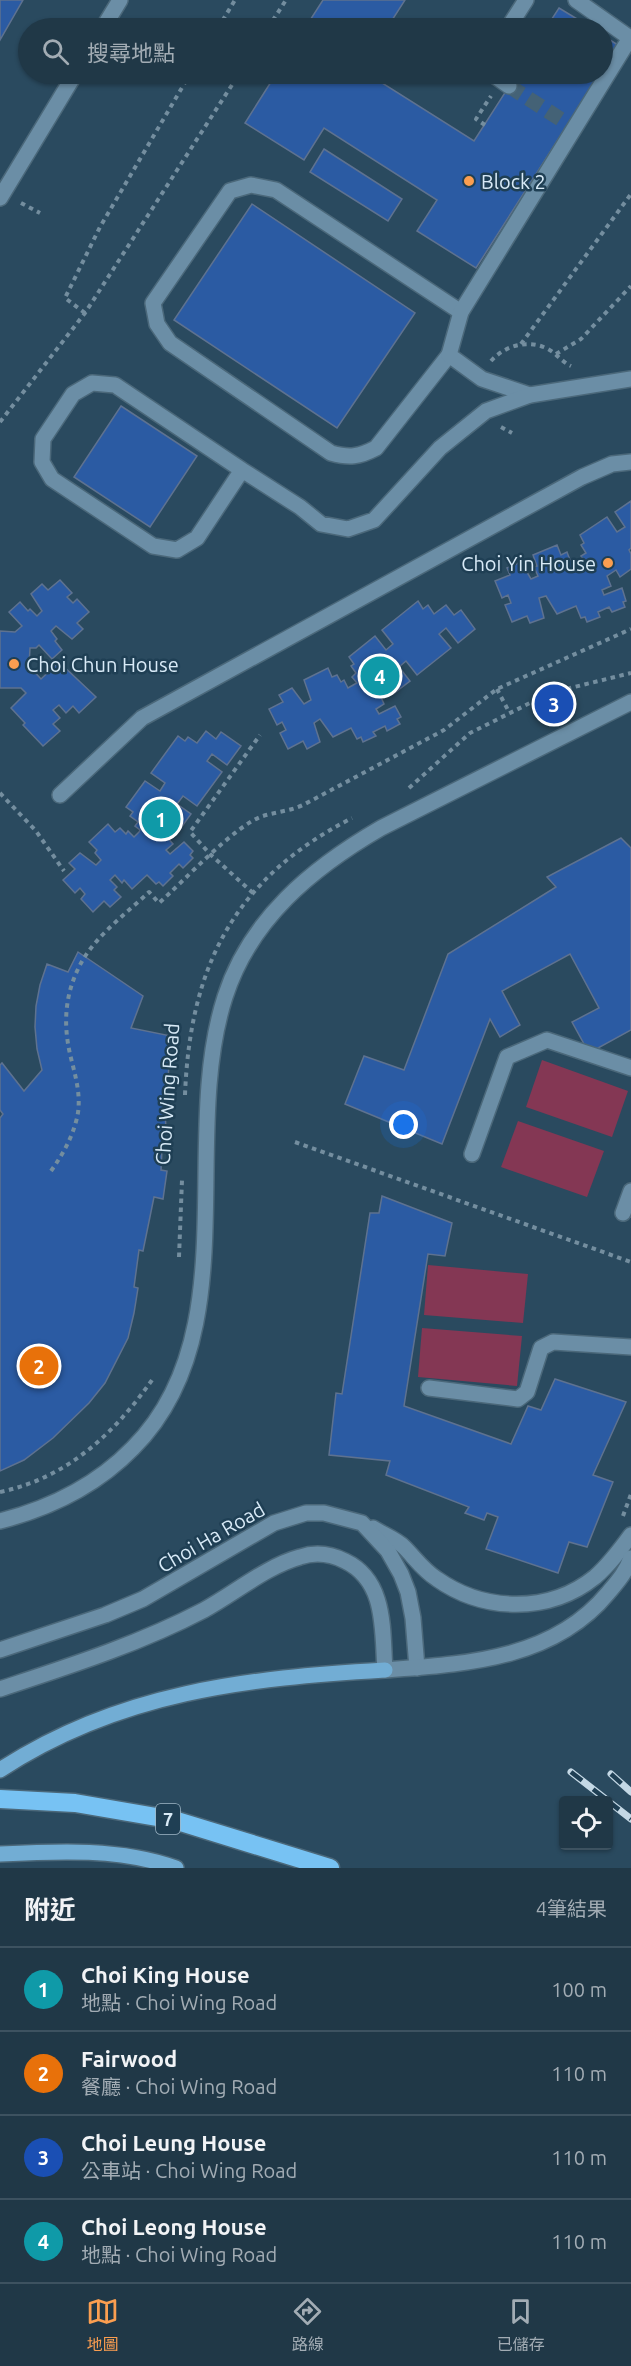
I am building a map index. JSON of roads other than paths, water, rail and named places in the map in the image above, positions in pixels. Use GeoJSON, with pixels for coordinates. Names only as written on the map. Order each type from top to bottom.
{"type":"FeatureCollection","features":[{"type":"Feature","properties":{"kind":"highway","name":"7"},"geometry":{"type":"LineString","coordinates":[[0,1799],[75,1803],[174,1820],[330,1868]]}},
{"type":"Feature","properties":{"kind":"main road"},"geometry":{"type":"LineString","coordinates":[[0,1770],[58,1738],[130,1708],[165,1698],[244,1682],[327,1673],[385,1670]]}},
{"type":"Feature","properties":{"kind":"main road"},"geometry":{"type":"LineString","coordinates":[[0,1854],[93,1853],[151,1860],[177,1868]]}},
{"type":"Feature","properties":{"kind":"street"},"geometry":{"type":"LineString","coordinates":[[109,18],[120,0]]}},
{"type":"Feature","properties":{"kind":"street"},"geometry":{"type":"LineString","coordinates":[[514,18],[526,0]]}},
{"type":"Feature","properties":{"kind":"street"},"geometry":{"type":"LineString","coordinates":[[576,0],[602,18]]}},
{"type":"Feature","properties":{"kind":"street"},"geometry":{"type":"LineString","coordinates":[[613,26],[630,38],[613,63]]}},
{"type":"Feature","properties":{"kind":"street"},"geometry":{"type":"LineString","coordinates":[[0,198],[69,84]]}},
{"type":"Feature","properties":{"kind":"street"},"geometry":{"type":"LineString","coordinates":[[461,312],[276,190],[251,184],[230,191],[153,303],[157,324],[170,343],[331,453],[346,457],[362,456],[376,448],[449,355],[461,312],[571,126],[599,84]]}},
{"type":"Feature","properties":{"kind":"street"},"geometry":{"type":"LineString","coordinates":[[449,355],[482,379],[530,395]]}},
{"type":"Feature","properties":{"kind":"street"},"geometry":{"type":"LineString","coordinates":[[242,470],[197,538],[177,550],[153,546],[52,479],[42,462],[43,439],[73,394],[92,383],[116,385],[300,507],[321,524],[348,529],[374,520],[440,448],[486,411],[530,395],[631,379]]}},
{"type":"Feature","properties":{"kind":"street"},"geometry":{"type":"LineString","coordinates":[[60,795],[142,718],[582,477],[612,464],[631,462]]}},
{"type":"Feature","properties":{"kind":"street","name":"Choi Wing Road"},"geometry":{"type":"LineString","coordinates":[[0,1521],[55,1503],[103,1476],[143,1439],[173,1393],[192,1340],[201,1283],[206,1110],[209,1070],[216,1028],[225,995],[238,966],[252,939],[272,913],[294,889],[346,848],[381,828],[631,702]]}},
{"type":"Feature","properties":{"kind":"street"},"geometry":{"type":"LineString","coordinates":[[472,1154],[507,1057],[547,1040],[631,1068]]}},
{"type":"Feature","properties":{"kind":"street"},"geometry":{"type":"LineString","coordinates":[[623,1213],[631,1191]]}},
{"type":"Feature","properties":{"kind":"street"},"geometry":{"type":"LineString","coordinates":[[429,1388],[518,1400],[527,1392],[541,1348],[546,1344],[552,1342],[631,1347]]}},
{"type":"Feature","properties":{"kind":"street","name":"Choi Ha Road"},"geometry":{"type":"LineString","coordinates":[[0,1650],[105,1615],[172,1584],[255,1533],[290,1517],[324,1513],[362,1522],[403,1545],[419,1564],[454,1590],[477,1599],[501,1604],[540,1602],[575,1591],[596,1576],[618,1554],[631,1535]]}},
{"type":"Feature","properties":{"kind":"street"},"geometry":{"type":"LineString","coordinates":[[362,1522],[388,1551],[408,1592],[413,1618],[417,1668]]}},
{"type":"Feature","properties":{"kind":"street"},"geometry":{"type":"LineString","coordinates":[[0,1689],[119,1649],[204,1610],[283,1563],[316,1554],[346,1561],[360,1571],[370,1583],[381,1611],[385,1670],[492,1659],[513,1654],[566,1629],[598,1605],[626,1571],[631,1558]]}},
{"type":"Feature","properties":{"kind":"tunnel"},"geometry":{"type":"LineString","coordinates":[[509,86],[568,124]]}},
{"type":"Feature","properties":{"kind":"railway"},"geometry":{"type":"LineString","coordinates":[[571,1772],[602,1796]]}},
{"type":"Feature","properties":{"kind":"railway"},"geometry":{"type":"LineString","coordinates":[[611,1774],[631,1792]]}},
{"type":"Feature","properties":{"kind":"railway"},"geometry":{"type":"LineString","coordinates":[[613,1805],[631,1819]]}},
{"type":"Feature","properties":{"kind":"place","name":"Block 2"},"geometry":{"type":"Point","coordinates":[469,181]}},
{"type":"Feature","properties":{"kind":"place","name":"Choi Yin House"},"geometry":{"type":"Point","coordinates":[608,563]}},
{"type":"Feature","properties":{"kind":"place","name":"Choi Chun House"},"geometry":{"type":"Point","coordinates":[14,664]}},
{"type":"Feature","properties":{"kind":"place","name":"Choi Leong House"},"geometry":{"type":"Point","coordinates":[380,676]}},
{"type":"Feature","properties":{"kind":"place","name":"Choi Leung House"},"geometry":{"type":"Point","coordinates":[554,704]}},
{"type":"Feature","properties":{"kind":"place","name":"Choi King House"},"geometry":{"type":"Point","coordinates":[161,819]}},
{"type":"Feature","properties":{"kind":"place","name":"Fairwood"},"geometry":{"type":"Point","coordinates":[39,1366]}}]}
